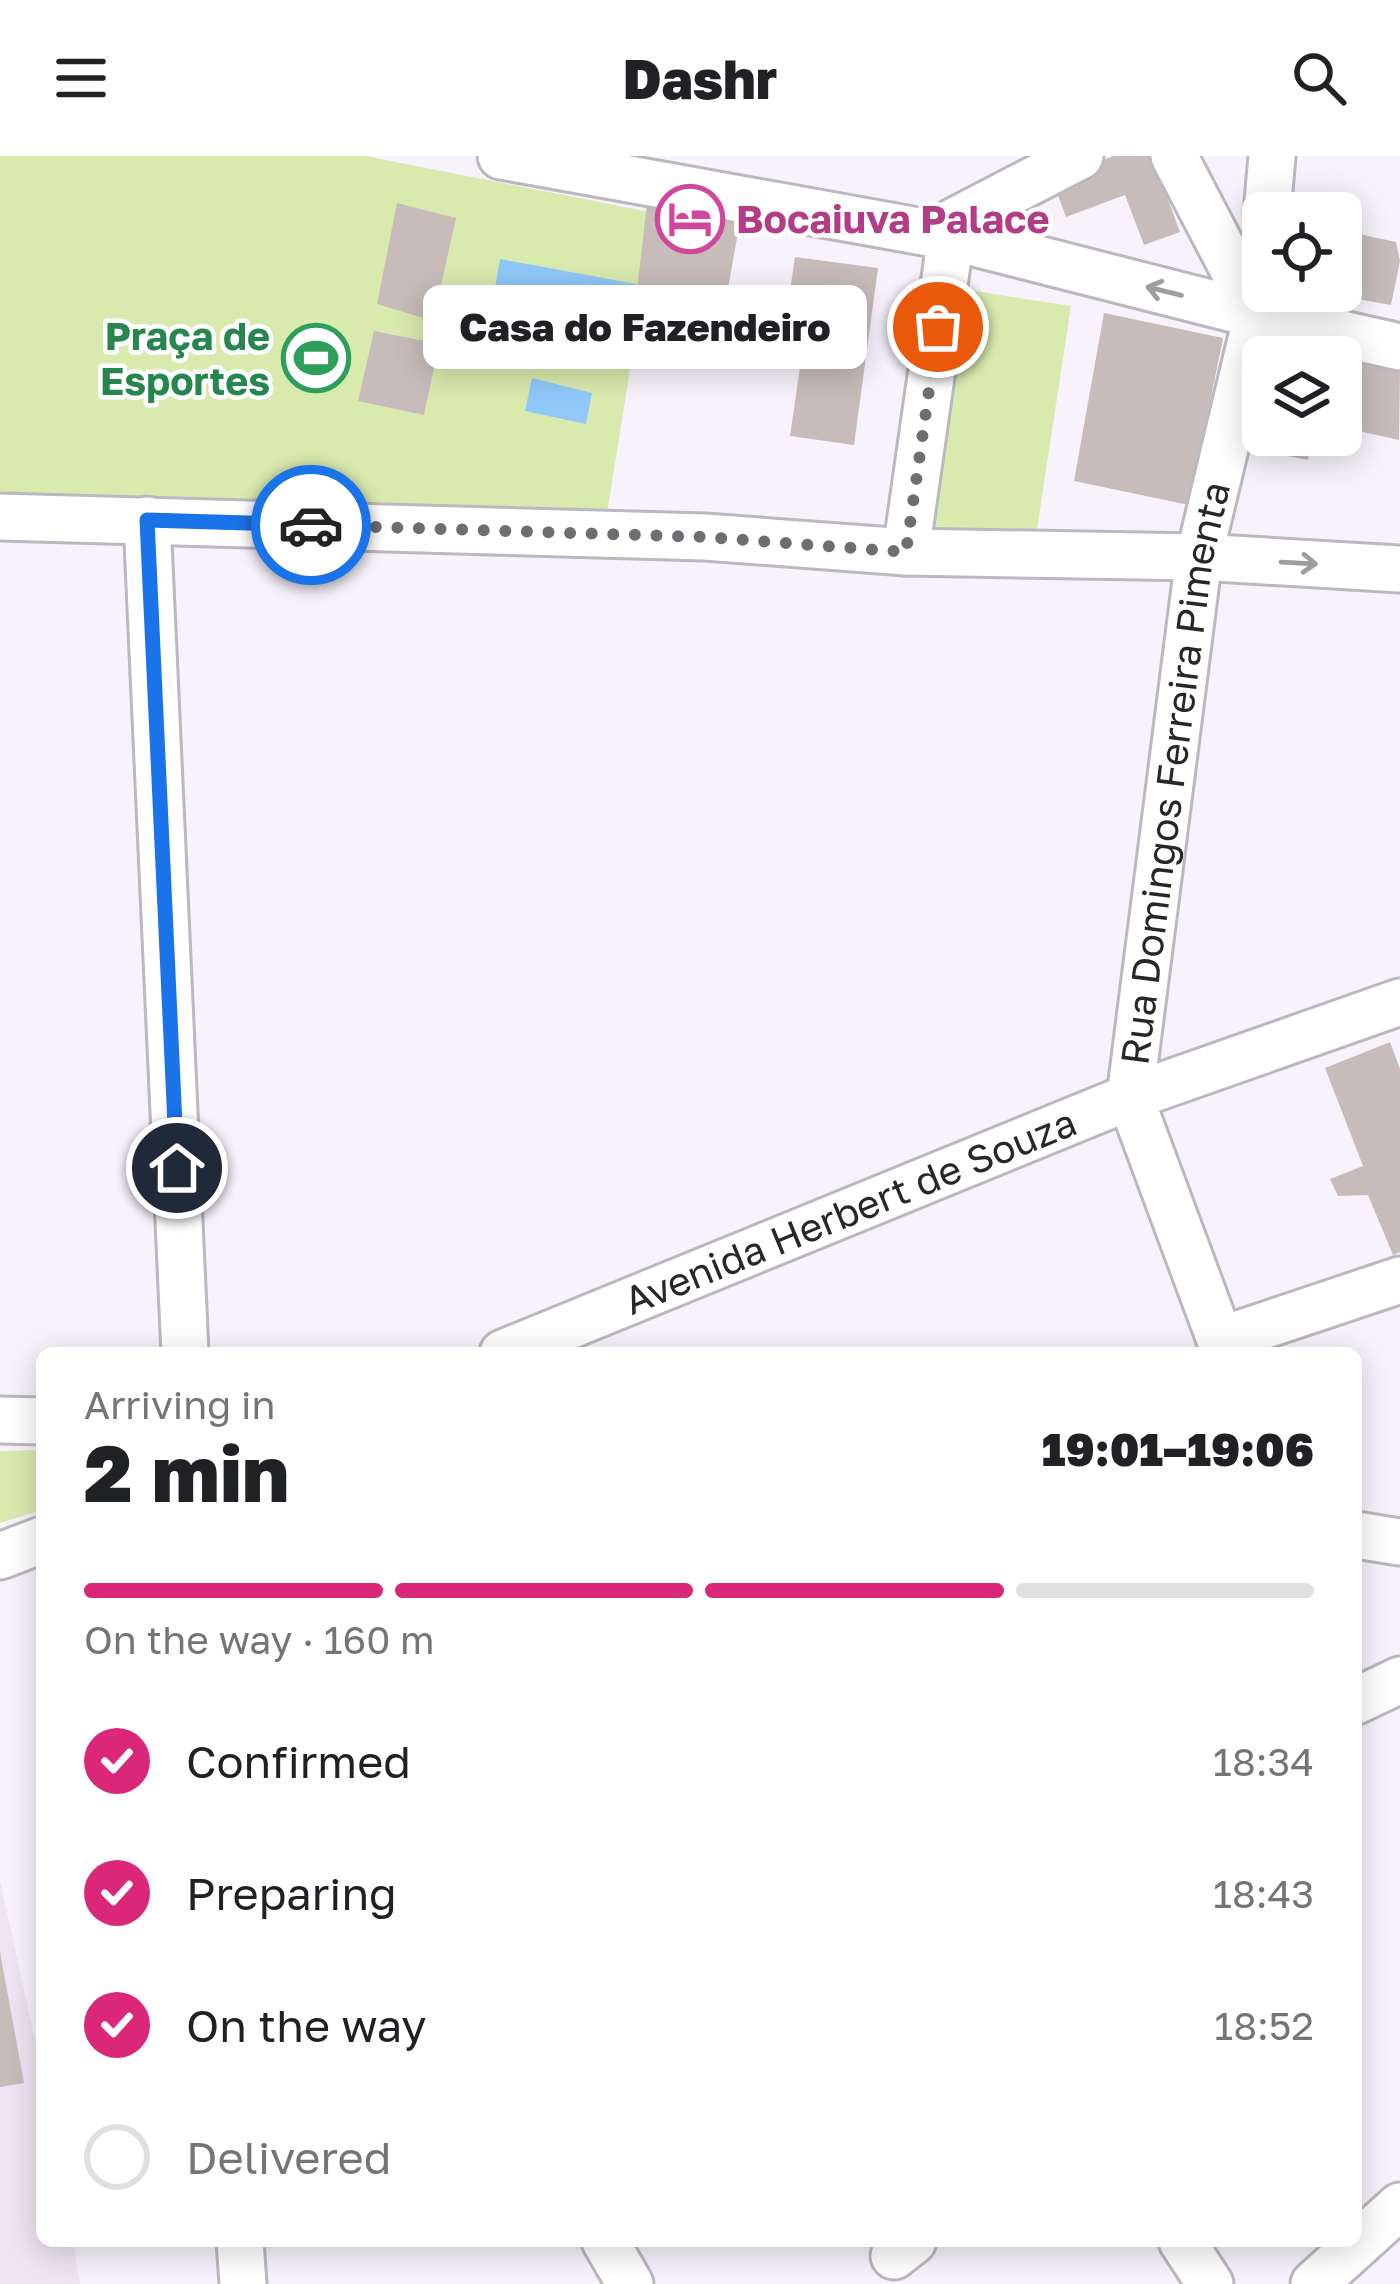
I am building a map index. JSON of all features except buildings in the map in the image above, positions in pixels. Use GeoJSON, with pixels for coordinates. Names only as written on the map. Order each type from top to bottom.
{"type":"FeatureCollection","features":[{"type":"Feature","properties":{"kind":"street"},"geometry":{"type":"LineString","coordinates":[[501,156],[952,237],[1400,347]]}},
{"type":"Feature","properties":{"kind":"street"},"geometry":{"type":"LineString","coordinates":[[906,552],[953,222],[1080,156]]}},
{"type":"Feature","properties":{"kind":"street"},"geometry":{"type":"LineString","coordinates":[[1174,156],[1257,315]]}},
{"type":"Feature","properties":{"kind":"street"},"geometry":{"type":"LineString","coordinates":[[1269,192],[1273,156]]}},
{"type":"Feature","properties":{"kind":"street","name":"Rua Domingos Ferreira Pimenta"},"geometry":{"type":"LineString","coordinates":[[1223,1346],[1130,1097],[1198,557],[1257,312]]}},
{"type":"Feature","properties":{"kind":"street"},"geometry":{"type":"LineString","coordinates":[[0,517],[705,537],[906,552],[1198,557],[1400,569]]}},
{"type":"Feature","properties":{"kind":"street"},"geometry":{"type":"LineString","coordinates":[[147,520],[185,1347]]}},
{"type":"Feature","properties":{"kind":"street","name":"Avenida Herbert de Souza"},"geometry":{"type":"LineString","coordinates":[[518,1347],[1130,1097],[1400,1002]]}},
{"type":"Feature","properties":{"kind":"street"},"geometry":{"type":"LineString","coordinates":[[1223,1346],[1400,1280]]}},
{"type":"Feature","properties":{"kind":"street"},"geometry":{"type":"LineString","coordinates":[[0,1420],[36,1421]]}},
{"type":"Feature","properties":{"kind":"street"},"geometry":{"type":"LineString","coordinates":[[1362,1536],[1400,1542]]}},
{"type":"Feature","properties":{"kind":"street"},"geometry":{"type":"LineString","coordinates":[[0,1556],[36,1542]]}},
{"type":"Feature","properties":{"kind":"street"},"geometry":{"type":"LineString","coordinates":[[1362,1698],[1400,1680]]}},
{"type":"Feature","properties":{"kind":"street"},"geometry":{"type":"LineString","coordinates":[[1362,2240],[1400,2206]]}},
{"type":"Feature","properties":{"kind":"street"},"geometry":{"type":"LineString","coordinates":[[240,2247],[243,2284]]}},
{"type":"Feature","properties":{"kind":"street"},"geometry":{"type":"LineString","coordinates":[[608,2247],[629,2284]]}},
{"type":"Feature","properties":{"kind":"street"},"geometry":{"type":"LineString","coordinates":[[1186,2247],[1210,2284]]}},
{"type":"Feature","properties":{"kind":"street"},"geometry":{"type":"LineString","coordinates":[[1314,2284],[1355,2247]]}},
{"type":"Feature","properties":{"kind":"shaded area"},"geometry":{"type":"Polygon","coordinates":[[[0,1881],[36,2045],[36,2247],[74,2247],[80,2284],[0,2284],[0,1881]]]}},
{"type":"Feature","properties":{"kind":"green space","name":"Praça de Esportes"},"geometry":{"type":"Polygon","coordinates":[[[0,156],[365,156],[655,213],[606,520],[0,502],[0,156]]]}},
{"type":"Feature","properties":{"kind":"green space"},"geometry":{"type":"Polygon","coordinates":[[[962,289],[1071,306],[1035,542],[927,525],[962,289]]]}},
{"type":"Feature","properties":{"kind":"green space"},"geometry":{"type":"Polygon","coordinates":[[[36,1450],[36,1512],[0,1523],[0,1451],[36,1450]]]}},
{"type":"Feature","properties":{"kind":"water"},"geometry":{"type":"Polygon","coordinates":[[[500,259],[636,284],[625,346],[489,322],[500,259]]]}},
{"type":"Feature","properties":{"kind":"water"},"geometry":{"type":"Polygon","coordinates":[[[532,378],[592,393],[586,424],[525,411],[532,378]]]}},
{"type":"Feature","properties":{"kind":"way so far"},"geometry":{"type":"LineString","coordinates":[[311,525],[705,537],[906,552],[938,327]]}},
{"type":"Feature","properties":{"kind":"place","name":"Bocaiuva Palace"},"geometry":{"type":"Point","coordinates":[690,219]}},
{"type":"Feature","properties":{"kind":"place","name":"Casa do Fazendeiro"},"geometry":{"type":"Point","coordinates":[938,327]}},
{"type":"Feature","properties":{"kind":"place","name":"Praça de Esportes"},"geometry":{"type":"Point","coordinates":[316,358]}},
{"type":"Feature","properties":{"kind":"route"},"geometry":{"type":"LineString","coordinates":[[177,1168],[147,520],[311,525]]}}]}
